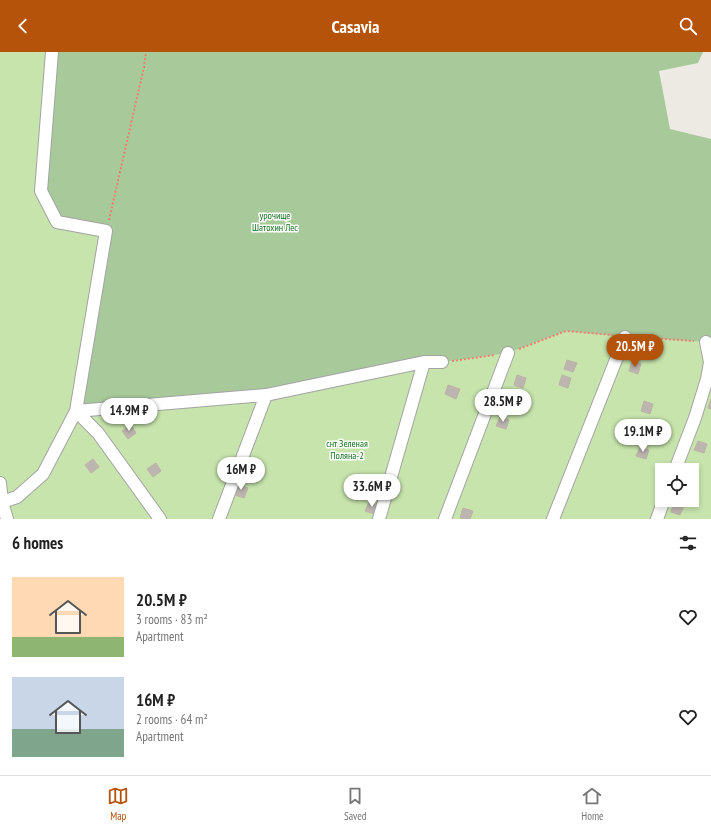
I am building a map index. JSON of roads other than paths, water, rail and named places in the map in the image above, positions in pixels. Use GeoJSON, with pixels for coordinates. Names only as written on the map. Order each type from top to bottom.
{"type":"FeatureCollection","features":[{"type":"Feature","properties":{"kind":"street"},"geometry":{"type":"LineString","coordinates":[[2,502],[17,497],[43,474],[76,411],[106,231],[57,222],[42,191],[52,52]]}},
{"type":"Feature","properties":{"kind":"street"},"geometry":{"type":"LineString","coordinates":[[553,519],[625,336]]}},
{"type":"Feature","properties":{"kind":"street"},"geometry":{"type":"LineString","coordinates":[[678,463],[695,418],[707,379],[710,362],[706,342]]}},
{"type":"Feature","properties":{"kind":"street"},"geometry":{"type":"LineString","coordinates":[[445,519],[508,353]]}},
{"type":"Feature","properties":{"kind":"street"},"geometry":{"type":"LineString","coordinates":[[76,411],[266,395],[424,362],[442,362]]}},
{"type":"Feature","properties":{"kind":"street"},"geometry":{"type":"LineString","coordinates":[[379,519],[424,362]]}},
{"type":"Feature","properties":{"kind":"street"},"geometry":{"type":"LineString","coordinates":[[219,519],[266,395]]}},
{"type":"Feature","properties":{"kind":"street"},"geometry":{"type":"LineString","coordinates":[[76,411],[98,432],[160,519]]}},
{"type":"Feature","properties":{"kind":"street"},"geometry":{"type":"LineString","coordinates":[[0,483],[2,502],[7,519]]}},
{"type":"Feature","properties":{"kind":"street"},"geometry":{"type":"LineString","coordinates":[[657,519],[661,507]]}},
{"type":"Feature","properties":{"kind":"park label","name":"урочище Шатохин Лес"},"geometry":{"type":"Point","coordinates":[275,220]}},
{"type":"Feature","properties":{"kind":"park label","name":"снт Зеленая Поляна-2"},"geometry":{"type":"Point","coordinates":[347,448]}}]}
